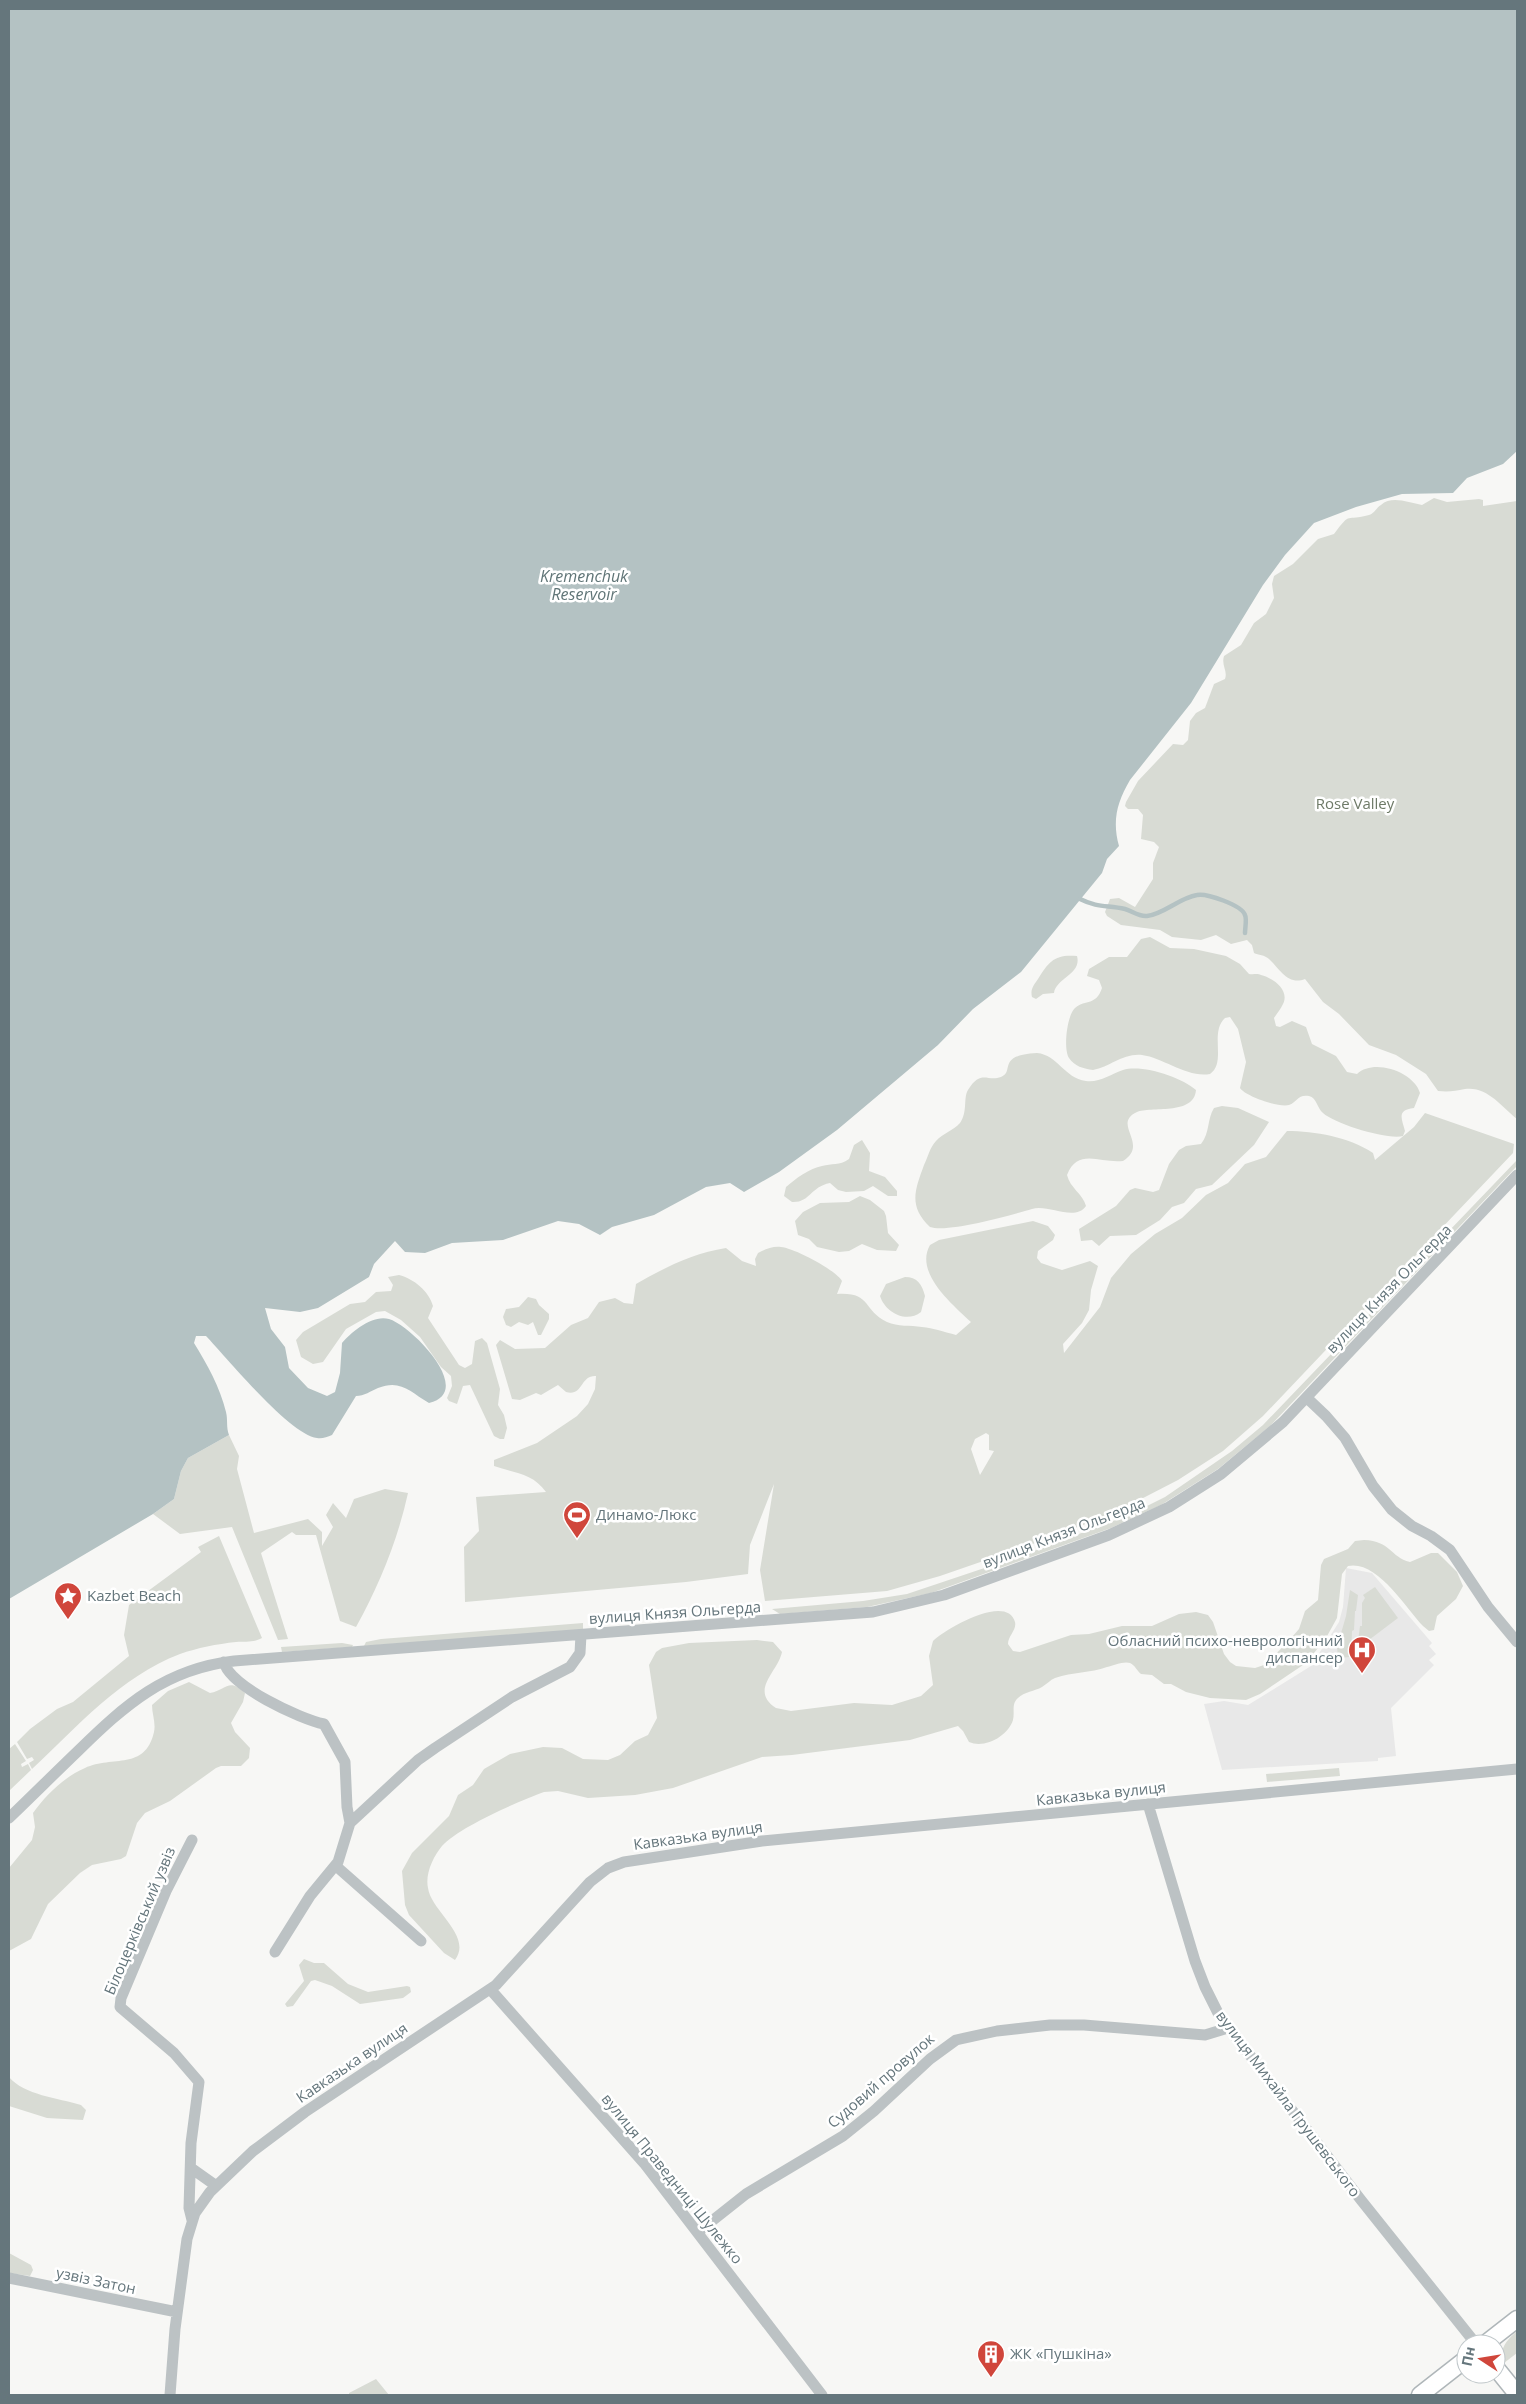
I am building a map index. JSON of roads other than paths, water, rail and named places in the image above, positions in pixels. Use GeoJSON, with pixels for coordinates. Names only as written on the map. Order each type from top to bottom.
{"type":"FeatureCollection","features":[{"type":"Feature","properties":{"kind":"main road"},"geometry":{"type":"LineString","coordinates":[[1498,2334],[1517,2319]]}},
{"type":"Feature","properties":{"kind":"main road"},"geometry":{"type":"LineString","coordinates":[[1420,2395],[1456,2367]]}},
{"type":"Feature","properties":{"kind":"main road"},"geometry":{"type":"LineString","coordinates":[[1506,2380],[1517,2394]]}},
{"type":"Feature","properties":{"kind":"street","name":"вулиця Князя Ольгерда"},"geometry":{"type":"LineString","coordinates":[[9,1818],[109,1721],[138,1697],[188,1671],[224,1662],[857,1614],[895,1608],[944,1595],[1109,1536],[1169,1507],[1242,1458],[1307,1398],[1517,1175]]}},
{"type":"Feature","properties":{"kind":"street"},"geometry":{"type":"LineString","coordinates":[[1307,1398],[1345,1438],[1373,1486],[1392,1510],[1412,1526],[1431,1536],[1450,1550],[1493,1613],[1517,1642]]}},
{"type":"Feature","properties":{"kind":"street","name":"вулиця Князя Ольгерда"},"geometry":{"type":"LineString","coordinates":[[350,1823],[418,1760],[434,1748],[512,1697],[570,1667],[580,1653],[581,1635]]}},
{"type":"Feature","properties":{"kind":"street"},"geometry":{"type":"LineString","coordinates":[[224,1662],[230,1674],[268,1701],[299,1716],[324,1724],[345,1762],[347,1807],[350,1823],[336,1866],[307,1901],[275,1952]]}},
{"type":"Feature","properties":{"kind":"street","name":"Кавказька вулиця"},"geometry":{"type":"LineString","coordinates":[[170,2395],[177,2312],[187,2239],[198,2207],[215,2185],[253,2151],[304,2112],[490,1990],[507,1975],[590,1882],[602,1871],[614,1865],[660,1856],[782,1839],[1517,1769]]}},
{"type":"Feature","properties":{"kind":"street","name":"вулиця Михайла Грушевського"},"geometry":{"type":"LineString","coordinates":[[1148,1804],[1199,1974],[1212,2003],[1228,2028],[1468,2334]]}},
{"type":"Feature","properties":{"kind":"street","name":"Білоцерківський узвіз"},"geometry":{"type":"LineString","coordinates":[[192,1840],[166,1891],[121,1998],[120,2007],[124,2013],[174,2053],[199,2082],[193,2117],[189,2208],[192,2220]]}},
{"type":"Feature","properties":{"kind":"street"},"geometry":{"type":"LineString","coordinates":[[336,1866],[421,1940]]}},
{"type":"Feature","properties":{"kind":"street","name":"вулиця Праведниці Шулежко"},"geometry":{"type":"LineString","coordinates":[[490,1990],[616,2130],[698,2232],[816,2393]]}},
{"type":"Feature","properties":{"kind":"street","name":"Судовий провулок"},"geometry":{"type":"LineString","coordinates":[[698,2232],[746,2194],[843,2136],[874,2111],[930,2059],[956,2040],[997,2031],[1050,2026],[1084,2025],[1205,2035],[1228,2028]]}},
{"type":"Feature","properties":{"kind":"street"},"geometry":{"type":"LineString","coordinates":[[191,2168],[215,2185]]}},
{"type":"Feature","properties":{"kind":"street","name":"узвіз Затон"},"geometry":{"type":"LineString","coordinates":[[9,2278],[177,2312]]}},
{"type":"Feature","properties":{"kind":"water","name":"Kremenchuk Reservoir"},"geometry":{"type":"Polygon","coordinates":[[[9,9],[1517,9],[1517,451],[1503,464],[1467,478],[1453,493],[1402,494],[1356,507],[1314,523],[1285,555],[1263,585],[1191,703],[1130,780],[1117,812],[1116,828],[1119,846],[1107,859],[1102,873],[1021,972],[973,1009],[938,1045],[837,1130],[779,1172],[744,1192],[730,1183],[706,1187],[654,1215],[612,1227],[600,1235],[579,1224],[558,1221],[503,1240],[452,1243],[425,1253],[405,1252],[395,1241],[374,1264],[369,1277],[318,1308],[300,1312],[265,1308],[271,1329],[285,1347],[289,1368],[308,1388],[327,1396],[335,1392],[340,1373],[342,1343],[357,1329],[376,1319],[389,1319],[412,1334],[424,1346],[443,1373],[446,1386],[442,1397],[429,1403],[405,1388],[393,1385],[356,1396],[332,1435],[326,1437],[317,1438],[305,1434],[291,1424],[259,1394],[206,1336],[196,1336],[194,1343],[213,1376],[227,1415],[229,1435],[188,1458],[181,1471],[174,1499],[153,1514],[9,1599],[9,9]]]}},
{"type":"Feature","properties":{"kind":"waterway"},"geometry":{"type":"LineString","coordinates":[[1080,899],[1092,904],[1125,909],[1138,915],[1147,916],[1153,915],[1190,897],[1197,895],[1208,896],[1238,907],[1245,915],[1245,933]]}},
{"type":"Feature","properties":{"kind":"place","name":"Динамо-Люкс"},"geometry":{"type":"Point","coordinates":[577,1539]}},
{"type":"Feature","properties":{"kind":"place","name":"Kazbet Beach"},"geometry":{"type":"Point","coordinates":[68,1620]}},
{"type":"Feature","properties":{"kind":"place","name":"Обласний психо-неврологічний диспансер"},"geometry":{"type":"Point","coordinates":[1362,1674]}},
{"type":"Feature","properties":{"kind":"place","name":"ЖК «Пушкіна»"},"geometry":{"type":"Point","coordinates":[991,2378]}},
{"type":"Feature","properties":{"kind":"park label","name":"Rose Valley"},"geometry":{"type":"Point","coordinates":[1355,804]}}]}
